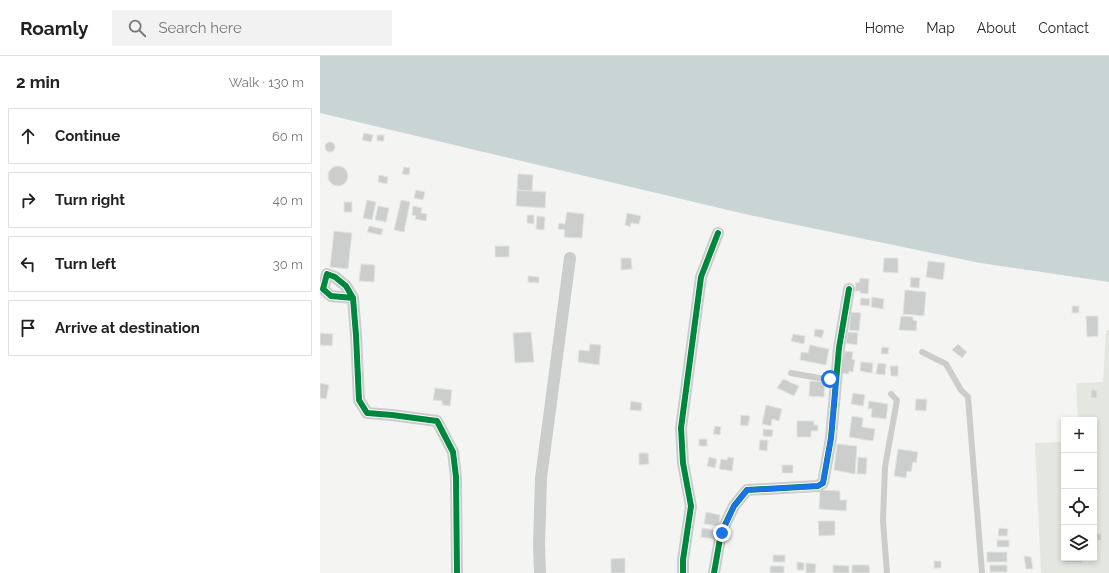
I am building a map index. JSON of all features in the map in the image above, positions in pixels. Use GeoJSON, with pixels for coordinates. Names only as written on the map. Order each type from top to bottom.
{"type":"FeatureCollection","features":[{"type":"Feature","properties":{"kind":"street"},"geometry":{"type":"LineString","coordinates":[[683,573],[683,560],[691,506],[683,463],[681,428],[702,277],[718,233]]}},
{"type":"Feature","properties":{"kind":"street"},"geometry":{"type":"LineString","coordinates":[[540,573],[539,546],[542,478],[570,258]]}},
{"type":"Feature","properties":{"kind":"street"},"geometry":{"type":"LineString","coordinates":[[714,573],[722,533],[734,506],[747,490],[818,486],[823,483],[831,438],[839,348],[849,289]]}},
{"type":"Feature","properties":{"kind":"street"},"geometry":{"type":"LineString","coordinates":[[353,298],[359,400],[367,413],[437,421],[453,452],[456,477],[457,573]]}},
{"type":"Feature","properties":{"kind":"lane"},"geometry":{"type":"LineString","coordinates":[[922,352],[946,364],[961,390],[968,397],[982,573]]}},
{"type":"Feature","properties":{"kind":"lane"},"geometry":{"type":"LineString","coordinates":[[791,373],[836,382]]}},
{"type":"Feature","properties":{"kind":"lane"},"geometry":{"type":"LineString","coordinates":[[887,573],[883,521],[885,467],[897,400],[891,394]]}},
{"type":"Feature","properties":{"kind":"shaded area"},"geometry":{"type":"Polygon","coordinates":[[[320,56],[1109,56],[1109,282],[980,263],[749,215],[320,113],[320,56]]]}},
{"type":"Feature","properties":{"kind":"shaded area"},"geometry":{"type":"Polygon","coordinates":[[[1106,330],[1109,330],[1109,573],[1041,573],[1035,443],[1061,442],[1061,561],[1097,561],[1097,417],[1078,417],[1076,383],[1103,382],[1106,330]]]}},
{"type":"Feature","properties":{"kind":"building"},"geometry":{"type":"Polygon","coordinates":[[[364,133],[373,135],[371,142],[362,140],[364,133]]]}},
{"type":"Feature","properties":{"kind":"building"},"geometry":{"type":"Polygon","coordinates":[[[377,135],[384,135],[384,141],[377,141],[377,135]]]}},
{"type":"Feature","properties":{"kind":"building"},"geometry":{"type":"Polygon","coordinates":[[[328,142],[332,142],[334,143],[334,151],[328,152],[325,149],[325,145],[328,142]]]}},
{"type":"Feature","properties":{"kind":"building"},"geometry":{"type":"Polygon","coordinates":[[[338,166],[345,169],[348,176],[345,183],[338,186],[331,183],[328,176],[331,169],[338,166]]]}},
{"type":"Feature","properties":{"kind":"building"},"geometry":{"type":"Polygon","coordinates":[[[404,167],[410,168],[409,175],[402,174],[404,167]]]}},
{"type":"Feature","properties":{"kind":"building"},"geometry":{"type":"Polygon","coordinates":[[[518,174],[533,175],[532,192],[517,190],[518,174]]]}},
{"type":"Feature","properties":{"kind":"building"},"geometry":{"type":"Polygon","coordinates":[[[379,175],[388,177],[387,184],[378,182],[379,175]]]}},
{"type":"Feature","properties":{"kind":"building"},"geometry":{"type":"Polygon","coordinates":[[[416,190],[425,192],[423,200],[414,198],[416,190]]]}},
{"type":"Feature","properties":{"kind":"building"},"geometry":{"type":"Polygon","coordinates":[[[517,190],[546,192],[545,208],[516,206],[517,190]]]}},
{"type":"Feature","properties":{"kind":"building"},"geometry":{"type":"Polygon","coordinates":[[[367,200],[376,202],[372,220],[363,218],[367,200]]]}},
{"type":"Feature","properties":{"kind":"building"},"geometry":{"type":"Polygon","coordinates":[[[401,200],[410,202],[404,232],[394,230],[401,200]]]}},
{"type":"Feature","properties":{"kind":"building"},"geometry":{"type":"Polygon","coordinates":[[[344,202],[352,202],[352,212],[344,212],[344,202]]]}},
{"type":"Feature","properties":{"kind":"building"},"geometry":{"type":"Polygon","coordinates":[[[378,206],[389,208],[386,222],[375,220],[378,206]]]}},
{"type":"Feature","properties":{"kind":"building"},"geometry":{"type":"Polygon","coordinates":[[[413,206],[422,208],[421,213],[427,214],[426,221],[415,219],[416,216],[412,215],[413,206]]]}},
{"type":"Feature","properties":{"kind":"building"},"geometry":{"type":"Polygon","coordinates":[[[567,212],[584,214],[582,238],[564,237],[565,230],[558,229],[559,223],[565,224],[567,212]]]}},
{"type":"Feature","properties":{"kind":"building"},"geometry":{"type":"Polygon","coordinates":[[[627,213],[641,216],[639,224],[631,223],[630,227],[625,225],[627,213]]]}},
{"type":"Feature","properties":{"kind":"building"},"geometry":{"type":"Polygon","coordinates":[[[527,215],[534,215],[534,224],[527,223],[527,215]]]}},
{"type":"Feature","properties":{"kind":"building"},"geometry":{"type":"Polygon","coordinates":[[[537,216],[545,217],[544,230],[536,229],[537,216]]]}},
{"type":"Feature","properties":{"kind":"building"},"geometry":{"type":"Polygon","coordinates":[[[369,226],[383,229],[381,235],[367,232],[369,226]]]}},
{"type":"Feature","properties":{"kind":"building"},"geometry":{"type":"Polygon","coordinates":[[[334,231],[352,233],[348,269],[330,267],[334,231]]]}},
{"type":"Feature","properties":{"kind":"building"},"geometry":{"type":"Polygon","coordinates":[[[495,246],[509,246],[509,257],[495,257],[495,246]]]}},
{"type":"Feature","properties":{"kind":"building"},"geometry":{"type":"Polygon","coordinates":[[[621,258],[631,258],[632,269],[621,270],[621,258]]]}},
{"type":"Feature","properties":{"kind":"building"},"geometry":{"type":"Polygon","coordinates":[[[884,258],[898,258],[898,273],[883,272],[884,258]]]}},
{"type":"Feature","properties":{"kind":"building"},"geometry":{"type":"Polygon","coordinates":[[[928,261],[945,263],[943,280],[926,277],[928,261]]]}},
{"type":"Feature","properties":{"kind":"building"},"geometry":{"type":"Polygon","coordinates":[[[361,264],[375,265],[374,282],[359,281],[361,264]]]}},
{"type":"Feature","properties":{"kind":"building"},"geometry":{"type":"Polygon","coordinates":[[[528,276],[539,277],[539,283],[528,282],[528,276]]]}},
{"type":"Feature","properties":{"kind":"building"},"geometry":{"type":"Polygon","coordinates":[[[911,277],[920,278],[919,288],[910,287],[911,277]]]}},
{"type":"Feature","properties":{"kind":"building"},"geometry":{"type":"Polygon","coordinates":[[[860,278],[869,279],[868,294],[855,291],[856,282],[859,283],[860,278]]]}},
{"type":"Feature","properties":{"kind":"building"},"geometry":{"type":"Polygon","coordinates":[[[905,290],[926,292],[924,316],[903,314],[905,290]]]}},
{"type":"Feature","properties":{"kind":"building"},"geometry":{"type":"Polygon","coordinates":[[[872,297],[884,299],[883,309],[871,307],[872,297]]]}},
{"type":"Feature","properties":{"kind":"building"},"geometry":{"type":"Polygon","coordinates":[[[861,298],[870,299],[869,306],[860,305],[861,298]]]}},
{"type":"Feature","properties":{"kind":"building"},"geometry":{"type":"Polygon","coordinates":[[[1072,306],[1079,306],[1079,313],[1072,313],[1072,306]]]}},
{"type":"Feature","properties":{"kind":"building"},"geometry":{"type":"Polygon","coordinates":[[[851,312],[861,313],[859,331],[849,330],[851,312]]]}},
{"type":"Feature","properties":{"kind":"building"},"geometry":{"type":"Polygon","coordinates":[[[901,316],[913,317],[913,320],[917,321],[916,331],[899,330],[901,316]]]}},
{"type":"Feature","properties":{"kind":"building"},"geometry":{"type":"Polygon","coordinates":[[[1086,316],[1098,316],[1098,336],[1087,337],[1086,316]]]}},
{"type":"Feature","properties":{"kind":"building"},"geometry":{"type":"Polygon","coordinates":[[[815,329],[824,330],[822,338],[814,336],[815,329]]]}},
{"type":"Feature","properties":{"kind":"building"},"geometry":{"type":"Polygon","coordinates":[[[531,332],[534,362],[515,363],[513,333],[531,332]]]}},
{"type":"Feature","properties":{"kind":"building"},"geometry":{"type":"Polygon","coordinates":[[[848,332],[858,333],[857,345],[846,343],[848,332]]]}},
{"type":"Feature","properties":{"kind":"building"},"geometry":{"type":"Polygon","coordinates":[[[320,333],[333,334],[332,346],[320,345],[320,333]]]}},
{"type":"Feature","properties":{"kind":"building"},"geometry":{"type":"Polygon","coordinates":[[[793,334],[805,336],[804,344],[791,341],[793,334]]]}},
{"type":"Feature","properties":{"kind":"building"},"geometry":{"type":"Polygon","coordinates":[[[590,344],[601,345],[599,365],[578,362],[579,350],[589,351],[590,344]]]}},
{"type":"Feature","properties":{"kind":"building"},"geometry":{"type":"Polygon","coordinates":[[[958,344],[967,352],[962,358],[952,350],[958,344]]]}},
{"type":"Feature","properties":{"kind":"building"},"geometry":{"type":"Polygon","coordinates":[[[810,345],[829,349],[826,365],[800,360],[801,352],[808,353],[810,345]]]}},
{"type":"Feature","properties":{"kind":"building"},"geometry":{"type":"Polygon","coordinates":[[[882,347],[889,348],[888,354],[881,354],[882,347]]]}},
{"type":"Feature","properties":{"kind":"building"},"geometry":{"type":"Polygon","coordinates":[[[845,351],[853,352],[852,359],[855,360],[853,372],[849,371],[849,374],[841,373],[845,351]]]}},
{"type":"Feature","properties":{"kind":"building"},"geometry":{"type":"Polygon","coordinates":[[[861,362],[873,363],[872,373],[860,371],[861,362]]]}},
{"type":"Feature","properties":{"kind":"building"},"geometry":{"type":"Polygon","coordinates":[[[878,363],[886,364],[885,375],[876,374],[878,363]]]}},
{"type":"Feature","properties":{"kind":"building"},"geometry":{"type":"Polygon","coordinates":[[[890,366],[898,366],[898,376],[891,376],[890,366]]]}},
{"type":"Feature","properties":{"kind":"building"},"geometry":{"type":"Polygon","coordinates":[[[783,379],[799,386],[794,396],[777,388],[783,379]]]}},
{"type":"Feature","properties":{"kind":"building"},"geometry":{"type":"Polygon","coordinates":[[[810,381],[825,382],[824,397],[809,396],[810,381]]]}},
{"type":"Feature","properties":{"kind":"building"},"geometry":{"type":"Polygon","coordinates":[[[320,383],[329,385],[326,399],[320,398],[320,383]]]}},
{"type":"Feature","properties":{"kind":"building"},"geometry":{"type":"Polygon","coordinates":[[[435,388],[452,390],[450,406],[442,405],[442,401],[433,400],[435,388]]]}},
{"type":"Feature","properties":{"kind":"building"},"geometry":{"type":"Polygon","coordinates":[[[1091,390],[1097,390],[1097,398],[1091,398],[1091,390]]]}},
{"type":"Feature","properties":{"kind":"building"},"geometry":{"type":"Polygon","coordinates":[[[853,393],[865,395],[863,406],[851,404],[853,393]]]}},
{"type":"Feature","properties":{"kind":"building"},"geometry":{"type":"Polygon","coordinates":[[[916,399],[927,399],[926,411],[915,410],[916,399]]]}},
{"type":"Feature","properties":{"kind":"building"},"geometry":{"type":"Polygon","coordinates":[[[631,401],[642,403],[641,411],[630,410],[631,401]]]}},
{"type":"Feature","properties":{"kind":"building"},"geometry":{"type":"Polygon","coordinates":[[[869,401],[888,404],[886,419],[871,417],[872,409],[868,409],[869,401]]]}},
{"type":"Feature","properties":{"kind":"building"},"geometry":{"type":"Polygon","coordinates":[[[766,405],[782,409],[779,421],[772,419],[771,426],[762,424],[766,405]]]}},
{"type":"Feature","properties":{"kind":"building"},"geometry":{"type":"Polygon","coordinates":[[[741,415],[750,416],[748,426],[740,425],[741,415]]]}},
{"type":"Feature","properties":{"kind":"building"},"geometry":{"type":"Polygon","coordinates":[[[852,416],[863,418],[862,427],[875,429],[873,441],[849,437],[852,416]]]}},
{"type":"Feature","properties":{"kind":"building"},"geometry":{"type":"Polygon","coordinates":[[[797,421],[814,421],[814,425],[818,425],[818,431],[811,431],[811,437],[797,437],[797,421]]]}},
{"type":"Feature","properties":{"kind":"building"},"geometry":{"type":"Polygon","coordinates":[[[715,426],[721,427],[720,435],[713,434],[715,426]]]}},
{"type":"Feature","properties":{"kind":"building"},"geometry":{"type":"Polygon","coordinates":[[[763,429],[773,430],[772,437],[763,436],[763,429]]]}},
{"type":"Feature","properties":{"kind":"building"},"geometry":{"type":"Polygon","coordinates":[[[699,439],[707,439],[707,446],[699,446],[699,439]]]}},
{"type":"Feature","properties":{"kind":"building"},"geometry":{"type":"Polygon","coordinates":[[[760,440],[768,440],[767,451],[759,450],[760,440]]]}},
{"type":"Feature","properties":{"kind":"building"},"geometry":{"type":"Polygon","coordinates":[[[837,444],[857,446],[855,474],[834,470],[837,444]]]}},
{"type":"Feature","properties":{"kind":"building"},"geometry":{"type":"Polygon","coordinates":[[[898,449],[918,452],[916,463],[913,462],[911,472],[907,471],[906,478],[894,476],[898,449]]]}},
{"type":"Feature","properties":{"kind":"building"},"geometry":{"type":"Polygon","coordinates":[[[639,453],[648,453],[649,464],[639,465],[639,453]]]}},
{"type":"Feature","properties":{"kind":"building"},"geometry":{"type":"Polygon","coordinates":[[[709,457],[717,459],[715,468],[707,466],[709,457]]]}},
{"type":"Feature","properties":{"kind":"building"},"geometry":{"type":"Polygon","coordinates":[[[728,457],[734,458],[732,471],[719,469],[721,459],[727,460],[728,457]]]}},
{"type":"Feature","properties":{"kind":"building"},"geometry":{"type":"Polygon","coordinates":[[[858,457],[867,458],[866,474],[857,474],[858,457]]]}},
{"type":"Feature","properties":{"kind":"building"},"geometry":{"type":"Polygon","coordinates":[[[782,465],[793,465],[793,473],[782,473],[782,465]]]}},
{"type":"Feature","properties":{"kind":"building"},"geometry":{"type":"Polygon","coordinates":[[[820,490],[840,491],[840,500],[847,500],[846,511],[819,509],[820,490]]]}},
{"type":"Feature","properties":{"kind":"building"},"geometry":{"type":"Polygon","coordinates":[[[706,512],[720,515],[719,526],[704,524],[706,512]]]}},
{"type":"Feature","properties":{"kind":"building"},"geometry":{"type":"Polygon","coordinates":[[[818,521],[835,521],[835,535],[819,536],[818,521]]]}},
{"type":"Feature","properties":{"kind":"building"},"geometry":{"type":"Polygon","coordinates":[[[702,528],[715,530],[714,539],[701,537],[702,528]]]}},
{"type":"Feature","properties":{"kind":"building"},"geometry":{"type":"Polygon","coordinates":[[[999,528],[1008,529],[1007,536],[998,536],[999,528]]]}},
{"type":"Feature","properties":{"kind":"building"},"geometry":{"type":"Polygon","coordinates":[[[1101,533],[1102,540],[1097,541],[1097,534],[1101,533]]]}},
{"type":"Feature","properties":{"kind":"building"},"geometry":{"type":"Polygon","coordinates":[[[997,540],[1009,540],[1009,547],[997,547],[997,540]]]}},
{"type":"Feature","properties":{"kind":"building"},"geometry":{"type":"Polygon","coordinates":[[[987,552],[1007,552],[1007,562],[987,562],[987,552]]]}},
{"type":"Feature","properties":{"kind":"building"},"geometry":{"type":"Polygon","coordinates":[[[773,555],[785,555],[785,562],[773,562],[773,555]]]}},
{"type":"Feature","properties":{"kind":"building"},"geometry":{"type":"Polygon","coordinates":[[[1024,556],[1031,557],[1033,569],[1026,569],[1024,556]]]}},
{"type":"Feature","properties":{"kind":"building"},"geometry":{"type":"Polygon","coordinates":[[[625,558],[625,573],[611,573],[611,559],[625,558]]]}},
{"type":"Feature","properties":{"kind":"building"},"geometry":{"type":"Polygon","coordinates":[[[934,561],[941,561],[941,568],[934,568],[934,561]]]}},
{"type":"Feature","properties":{"kind":"building"},"geometry":{"type":"Polygon","coordinates":[[[1082,561],[1082,563],[1062,562],[1082,561]]]}},
{"type":"Feature","properties":{"kind":"building"},"geometry":{"type":"Polygon","coordinates":[[[797,562],[804,563],[804,570],[797,570],[797,562]]]}},
{"type":"Feature","properties":{"kind":"building"},"geometry":{"type":"Polygon","coordinates":[[[806,563],[816,564],[815,573],[806,573],[806,563]]]}},
{"type":"Feature","properties":{"kind":"building"},"geometry":{"type":"Polygon","coordinates":[[[833,565],[849,566],[849,573],[833,573],[833,565]]]}},
{"type":"Feature","properties":{"kind":"building"},"geometry":{"type":"Polygon","coordinates":[[[852,565],[869,565],[870,573],[852,573],[852,565]]]}},
{"type":"Feature","properties":{"kind":"building"},"geometry":{"type":"Polygon","coordinates":[[[990,565],[1007,565],[1007,572],[990,572],[990,565]]]}},
{"type":"Feature","properties":{"kind":"building"},"geometry":{"type":"Polygon","coordinates":[[[770,566],[784,566],[784,573],[770,573],[770,566]]]}},
{"type":"Feature","properties":{"kind":"cycle path"},"geometry":{"type":"LineString","coordinates":[[683,573],[683,560],[691,506],[683,463],[681,428],[701,277],[718,233]]}},
{"type":"Feature","properties":{"kind":"cycle path"},"geometry":{"type":"LineString","coordinates":[[353,298],[331,296],[323,289],[327,274],[335,277],[346,286],[353,298],[359,400],[367,413],[437,421],[453,452],[456,477],[457,573]]}},
{"type":"Feature","properties":{"kind":"cycle path"},"geometry":{"type":"LineString","coordinates":[[714,573],[721,533],[734,506],[747,490],[818,486],[823,483],[831,438],[839,348],[849,289]]}},
{"type":"Feature","properties":{"kind":"route"},"geometry":{"type":"LineString","coordinates":[[722,533],[734,506],[747,490],[818,486],[823,483],[831,438],[836,382],[830,379]]}}]}
